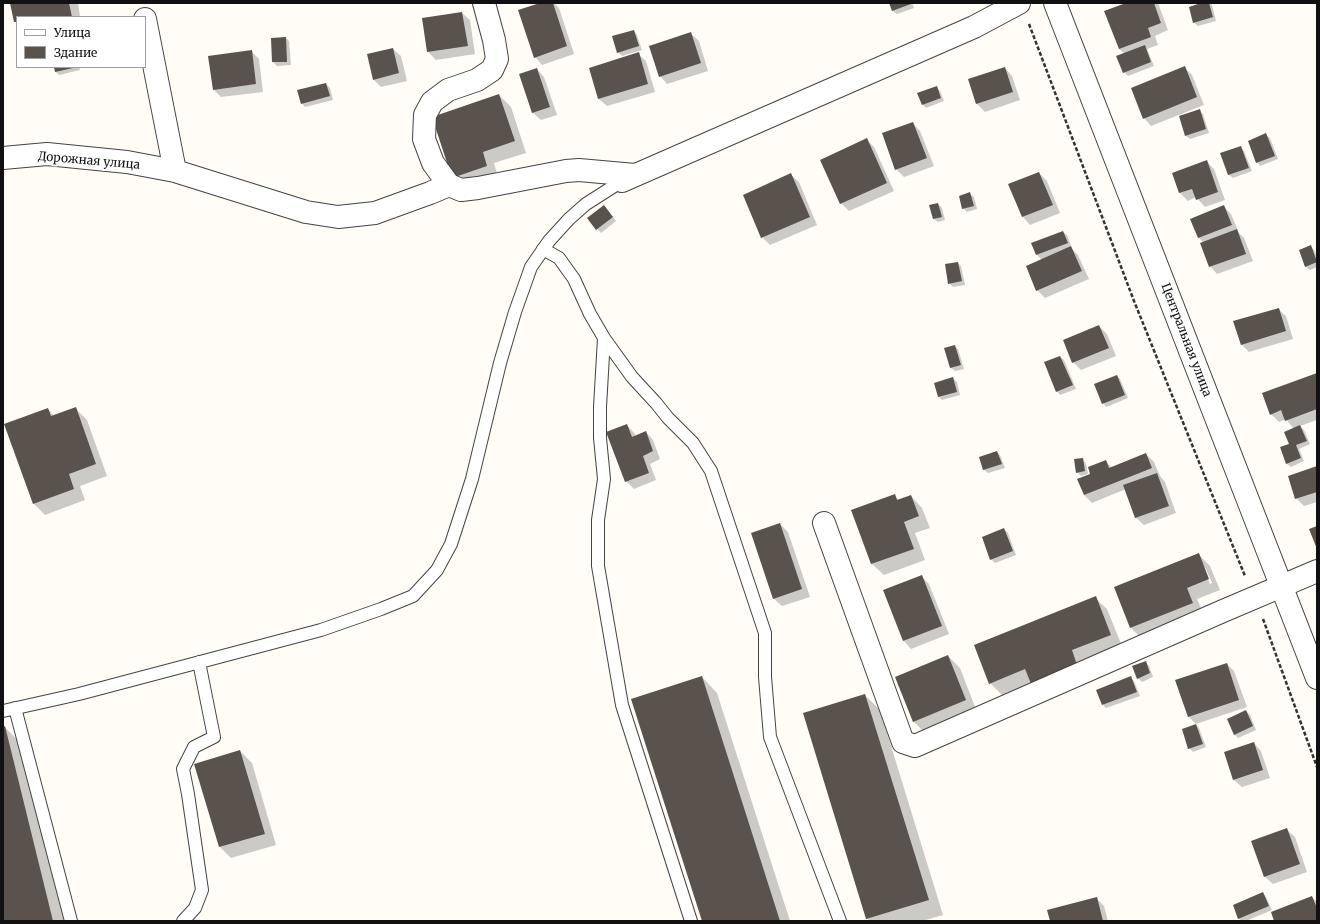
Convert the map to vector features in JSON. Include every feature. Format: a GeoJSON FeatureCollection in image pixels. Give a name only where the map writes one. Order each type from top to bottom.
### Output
{"type":"FeatureCollection","features":[{"type":"Feature","properties":{"kind":"street"},"geometry":{"type":"LineString","coordinates":[[142,3],[145,16]]}},
{"type":"Feature","properties":{"kind":"street"},"geometry":{"type":"LineString","coordinates":[[484,3],[494,40],[497,59],[492,70],[477,80],[448,90],[432,102],[425,115],[424,139],[433,163],[449,185],[461,190],[579,170],[629,178],[974,27],[1023,10]]}},
{"type":"Feature","properties":{"kind":"street","name":"Центральная улица"},"geometry":{"type":"LineString","coordinates":[[1055,3],[1317,678]]}},
{"type":"Feature","properties":{"kind":"street"},"geometry":{"type":"LineString","coordinates":[[146,23],[175,171]]}},
{"type":"Feature","properties":{"kind":"street","name":"Дорожная улица"},"geometry":{"type":"LineString","coordinates":[[3,158],[47,154],[127,162],[175,171],[306,212],[338,217],[375,212],[449,185]]}},
{"type":"Feature","properties":{"kind":"street"},"geometry":{"type":"LineString","coordinates":[[824,523],[904,742],[915,746],[1254,597],[1317,571]]}},
{"type":"Feature","properties":{"kind":"lane"},"geometry":{"type":"LineString","coordinates":[[3,711],[79,694],[321,630],[413,596],[436,570],[451,544],[462,514],[476,464],[500,363],[515,312],[531,267],[543,249],[569,219],[580,209],[629,178]]}},
{"type":"Feature","properties":{"kind":"lane"},"geometry":{"type":"LineString","coordinates":[[543,249],[559,258],[574,279],[590,314],[604,338],[632,377],[656,402],[668,418],[693,443],[711,471],[765,633],[765,677],[770,737],[840,921]]}},
{"type":"Feature","properties":{"kind":"lane"},"geometry":{"type":"LineString","coordinates":[[604,338],[600,407],[600,438],[604,479],[598,520],[598,566],[622,705],[692,921]]}},
{"type":"Feature","properties":{"kind":"lane"},"geometry":{"type":"LineString","coordinates":[[183,921],[195,908],[202,890],[188,794],[182,770],[194,747],[214,737],[199,662]]}},
{"type":"Feature","properties":{"kind":"lane"},"geometry":{"type":"LineString","coordinates":[[15,708],[71,921]]}},
{"type":"Feature","properties":{"kind":"path"},"geometry":{"type":"LineString","coordinates":[[1023,10],[1134,301],[1254,597],[1317,767]]}},
{"type":"Feature","properties":{"kind":"building"},"geometry":{"type":"Polygon","coordinates":[[[10,3],[69,3],[72,16],[16,16],[16,22],[14,22],[10,3]]]}},
{"type":"Feature","properties":{"kind":"building"},"geometry":{"type":"Polygon","coordinates":[[[540,3],[553,3],[567,46],[534,58],[518,10],[540,3]]]}},
{"type":"Feature","properties":{"kind":"building"},"geometry":{"type":"Polygon","coordinates":[[[889,3],[911,3],[911,4],[892,11],[889,3]]]}},
{"type":"Feature","properties":{"kind":"building"},"geometry":{"type":"Polygon","coordinates":[[[1126,3],[1154,3],[1161,23],[1148,28],[1151,37],[1119,49],[1104,11],[1126,3]]]}},
{"type":"Feature","properties":{"kind":"building"},"geometry":{"type":"Polygon","coordinates":[[[1201,3],[1209,3],[1213,17],[1193,23],[1189,7],[1201,3]]]}},
{"type":"Feature","properties":{"kind":"building"},"geometry":{"type":"Polygon","coordinates":[[[462,12],[468,46],[427,52],[422,18],[462,12]]]}},
{"type":"Feature","properties":{"kind":"building"},"geometry":{"type":"Polygon","coordinates":[[[634,30],[639,46],[617,53],[612,36],[634,30]]]}},
{"type":"Feature","properties":{"kind":"building"},"geometry":{"type":"Polygon","coordinates":[[[691,32],[701,63],[659,77],[649,46],[691,32]]]}},
{"type":"Feature","properties":{"kind":"building"},"geometry":{"type":"Polygon","coordinates":[[[286,37],[287,62],[272,62],[271,38],[286,37]]]}},
{"type":"Feature","properties":{"kind":"building"},"geometry":{"type":"Polygon","coordinates":[[[1145,45],[1151,62],[1123,73],[1116,56],[1145,45]]]}},
{"type":"Feature","properties":{"kind":"building"},"geometry":{"type":"Polygon","coordinates":[[[393,48],[399,73],[373,80],[367,54],[393,48]]]}},
{"type":"Feature","properties":{"kind":"building"},"geometry":{"type":"Polygon","coordinates":[[[252,50],[256,84],[213,90],[208,56],[252,50]]]}},
{"type":"Feature","properties":{"kind":"building"},"geometry":{"type":"Polygon","coordinates":[[[639,52],[648,84],[598,99],[589,68],[639,52]]]}},
{"type":"Feature","properties":{"kind":"building"},"geometry":{"type":"Polygon","coordinates":[[[1185,66],[1197,97],[1143,119],[1131,88],[1185,66]]]}},
{"type":"Feature","properties":{"kind":"building"},"geometry":{"type":"Polygon","coordinates":[[[1005,67],[1013,92],[976,104],[968,79],[1005,67]]]}},
{"type":"Feature","properties":{"kind":"building"},"geometry":{"type":"Polygon","coordinates":[[[54,68],[73,68],[55,72],[54,68]]]}},
{"type":"Feature","properties":{"kind":"building"},"geometry":{"type":"Polygon","coordinates":[[[537,68],[550,107],[532,113],[519,74],[537,68]]]}},
{"type":"Feature","properties":{"kind":"building"},"geometry":{"type":"Polygon","coordinates":[[[326,83],[330,96],[301,104],[297,90],[326,83]]]}},
{"type":"Feature","properties":{"kind":"building"},"geometry":{"type":"Polygon","coordinates":[[[937,86],[941,98],[922,105],[917,93],[937,86]]]}},
{"type":"Feature","properties":{"kind":"building"},"geometry":{"type":"Polygon","coordinates":[[[499,94],[515,141],[483,152],[487,166],[452,178],[432,117],[499,94]]]}},
{"type":"Feature","properties":{"kind":"building"},"geometry":{"type":"Polygon","coordinates":[[[1200,109],[1206,129],[1185,136],[1179,116],[1200,109]]]}},
{"type":"Feature","properties":{"kind":"building"},"geometry":{"type":"Polygon","coordinates":[[[913,122],[927,158],[895,170],[882,133],[913,122]]]}},
{"type":"Feature","properties":{"kind":"building"},"geometry":{"type":"Polygon","coordinates":[[[1266,133],[1275,156],[1256,163],[1248,141],[1266,133]]]}},
{"type":"Feature","properties":{"kind":"building"},"geometry":{"type":"Polygon","coordinates":[[[867,138],[887,183],[840,204],[820,160],[867,138]]]}},
{"type":"Feature","properties":{"kind":"building"},"geometry":{"type":"Polygon","coordinates":[[[1241,146],[1249,168],[1228,175],[1220,153],[1241,146]]]}},
{"type":"Feature","properties":{"kind":"building"},"geometry":{"type":"Polygon","coordinates":[[[1207,160],[1218,192],[1196,200],[1192,189],[1179,193],[1172,173],[1207,160]]]}},
{"type":"Feature","properties":{"kind":"building"},"geometry":{"type":"Polygon","coordinates":[[[1039,172],[1053,205],[1022,217],[1008,184],[1039,172]]]}},
{"type":"Feature","properties":{"kind":"building"},"geometry":{"type":"Polygon","coordinates":[[[791,173],[810,217],[761,238],[743,195],[791,173]]]}},
{"type":"Feature","properties":{"kind":"building"},"geometry":{"type":"Polygon","coordinates":[[[970,192],[974,206],[962,209],[959,196],[970,192]]]}},
{"type":"Feature","properties":{"kind":"building"},"geometry":{"type":"Polygon","coordinates":[[[938,203],[942,217],[933,219],[929,205],[938,203]]]}},
{"type":"Feature","properties":{"kind":"building"},"geometry":{"type":"Polygon","coordinates":[[[604,205],[613,217],[596,230],[587,218],[604,205]]]}},
{"type":"Feature","properties":{"kind":"building"},"geometry":{"type":"Polygon","coordinates":[[[1224,205],[1232,225],[1198,238],[1190,219],[1224,205]]]}},
{"type":"Feature","properties":{"kind":"building"},"geometry":{"type":"Polygon","coordinates":[[[1237,229],[1246,254],[1209,267],[1200,243],[1237,229]]]}},
{"type":"Feature","properties":{"kind":"building"},"geometry":{"type":"Polygon","coordinates":[[[1063,231],[1068,243],[1036,255],[1031,243],[1063,231]]]}},
{"type":"Feature","properties":{"kind":"building"},"geometry":{"type":"Polygon","coordinates":[[[1311,245],[1317,262],[1305,267],[1299,250],[1311,245]]]}},
{"type":"Feature","properties":{"kind":"building"},"geometry":{"type":"Polygon","coordinates":[[[1071,246],[1082,271],[1036,291],[1026,266],[1071,246]]]}},
{"type":"Feature","properties":{"kind":"building"},"geometry":{"type":"Polygon","coordinates":[[[958,262],[962,281],[948,284],[945,264],[958,262]]]}},
{"type":"Feature","properties":{"kind":"building"},"geometry":{"type":"Polygon","coordinates":[[[1279,308],[1286,331],[1241,345],[1233,321],[1279,308]]]}},
{"type":"Feature","properties":{"kind":"building"},"geometry":{"type":"Polygon","coordinates":[[[1099,325],[1109,348],[1072,363],[1063,340],[1099,325]]]}},
{"type":"Feature","properties":{"kind":"building"},"geometry":{"type":"Polygon","coordinates":[[[955,345],[961,365],[950,368],[944,348],[955,345]]]}},
{"type":"Feature","properties":{"kind":"building"},"geometry":{"type":"Polygon","coordinates":[[[1060,356],[1073,385],[1056,392],[1044,362],[1060,356]]]}},
{"type":"Feature","properties":{"kind":"building"},"geometry":{"type":"Polygon","coordinates":[[[1317,373],[1317,409],[1285,421],[1281,410],[1270,415],[1262,393],[1317,373]]]}},
{"type":"Feature","properties":{"kind":"building"},"geometry":{"type":"Polygon","coordinates":[[[1117,375],[1125,395],[1102,404],[1094,384],[1117,375]]]}},
{"type":"Feature","properties":{"kind":"building"},"geometry":{"type":"Polygon","coordinates":[[[953,377],[957,392],[938,397],[934,383],[953,377]]]}},
{"type":"Feature","properties":{"kind":"building"},"geometry":{"type":"Polygon","coordinates":[[[76,407],[96,464],[69,474],[74,489],[33,504],[4,424],[48,408],[51,416],[76,407]]]}},
{"type":"Feature","properties":{"kind":"building"},"geometry":{"type":"Polygon","coordinates":[[[627,424],[632,437],[646,431],[653,451],[643,456],[649,473],[625,482],[606,432],[627,424]]]}},
{"type":"Feature","properties":{"kind":"building"},"geometry":{"type":"Polygon","coordinates":[[[1300,425],[1307,441],[1296,445],[1301,458],[1286,464],[1280,447],[1289,444],[1284,432],[1300,425]]]}},
{"type":"Feature","properties":{"kind":"building"},"geometry":{"type":"Polygon","coordinates":[[[997,451],[1002,464],[983,470],[979,457],[997,451]]]}},
{"type":"Feature","properties":{"kind":"building"},"geometry":{"type":"Polygon","coordinates":[[[1146,453],[1152,468],[1084,495],[1077,479],[1090,474],[1088,467],[1106,460],[1109,468],[1146,453]]]}},
{"type":"Feature","properties":{"kind":"building"},"geometry":{"type":"Polygon","coordinates":[[[1083,458],[1085,471],[1076,473],[1074,459],[1083,458]]]}},
{"type":"Feature","properties":{"kind":"building"},"geometry":{"type":"Polygon","coordinates":[[[1317,466],[1317,492],[1295,499],[1288,476],[1317,466]]]}},
{"type":"Feature","properties":{"kind":"building"},"geometry":{"type":"Polygon","coordinates":[[[1157,473],[1169,506],[1135,518],[1123,485],[1157,473]]]}},
{"type":"Feature","properties":{"kind":"building"},"geometry":{"type":"Polygon","coordinates":[[[895,494],[897,500],[911,495],[919,516],[904,522],[914,549],[871,564],[851,510],[895,494]]]}},
{"type":"Feature","properties":{"kind":"building"},"geometry":{"type":"Polygon","coordinates":[[[780,523],[802,589],[773,599],[751,533],[780,523]]]}},
{"type":"Feature","properties":{"kind":"building"},"geometry":{"type":"Polygon","coordinates":[[[1317,526],[1317,549],[1309,529],[1317,526]]]}},
{"type":"Feature","properties":{"kind":"building"},"geometry":{"type":"Polygon","coordinates":[[[1004,528],[1013,551],[990,560],[982,537],[1004,528]]]}},
{"type":"Feature","properties":{"kind":"building"},"geometry":{"type":"Polygon","coordinates":[[[1199,553],[1209,579],[1187,588],[1193,603],[1130,628],[1114,587],[1199,553]]]}},
{"type":"Feature","properties":{"kind":"building"},"geometry":{"type":"Polygon","coordinates":[[[922,575],[942,626],[903,641],[883,590],[922,575]]]}},
{"type":"Feature","properties":{"kind":"building"},"geometry":{"type":"Polygon","coordinates":[[[1096,596],[1111,635],[1072,650],[1078,668],[1032,686],[1025,669],[989,684],[974,645],[1096,596]]]}},
{"type":"Feature","properties":{"kind":"building"},"geometry":{"type":"Polygon","coordinates":[[[948,655],[966,700],[913,722],[895,677],[948,655]]]}},
{"type":"Feature","properties":{"kind":"building"},"geometry":{"type":"Polygon","coordinates":[[[1146,661],[1150,673],[1137,679],[1132,666],[1146,661]]]}},
{"type":"Feature","properties":{"kind":"building"},"geometry":{"type":"Polygon","coordinates":[[[1227,663],[1239,700],[1188,717],[1175,680],[1227,663]]]}},
{"type":"Feature","properties":{"kind":"building"},"geometry":{"type":"Polygon","coordinates":[[[702,676],[780,921],[702,921],[631,699],[702,676]]]}},
{"type":"Feature","properties":{"kind":"building"},"geometry":{"type":"Polygon","coordinates":[[[1131,676],[1137,692],[1102,705],[1096,690],[1131,676]]]}},
{"type":"Feature","properties":{"kind":"building"},"geometry":{"type":"Polygon","coordinates":[[[865,694],[929,900],[866,919],[803,713],[865,694]]]}},
{"type":"Feature","properties":{"kind":"building"},"geometry":{"type":"Polygon","coordinates":[[[1246,710],[1253,726],[1234,735],[1227,719],[1246,710]]]}},
{"type":"Feature","properties":{"kind":"building"},"geometry":{"type":"Polygon","coordinates":[[[1196,724],[1203,744],[1188,749],[1182,729],[1196,724]]]}},
{"type":"Feature","properties":{"kind":"building"},"geometry":{"type":"Polygon","coordinates":[[[5,726],[53,921],[3,921],[3,727],[5,726]]]}},
{"type":"Feature","properties":{"kind":"building"},"geometry":{"type":"Polygon","coordinates":[[[1254,742],[1263,770],[1233,780],[1224,752],[1254,742]]]}},
{"type":"Feature","properties":{"kind":"building"},"geometry":{"type":"Polygon","coordinates":[[[240,750],[265,834],[219,847],[194,764],[240,750]]]}},
{"type":"Feature","properties":{"kind":"building"},"geometry":{"type":"Polygon","coordinates":[[[1287,828],[1300,864],[1264,877],[1251,841],[1287,828]]]}},
{"type":"Feature","properties":{"kind":"building"},"geometry":{"type":"Polygon","coordinates":[[[1263,892],[1269,906],[1238,919],[1233,905],[1263,892]]]}},
{"type":"Feature","properties":{"kind":"building"},"geometry":{"type":"Polygon","coordinates":[[[1312,896],[1317,908],[1317,921],[1274,921],[1271,912],[1312,896]]]}},
{"type":"Feature","properties":{"kind":"building"},"geometry":{"type":"Polygon","coordinates":[[[1097,897],[1103,921],[1050,921],[1047,910],[1097,897]]]}}]}
